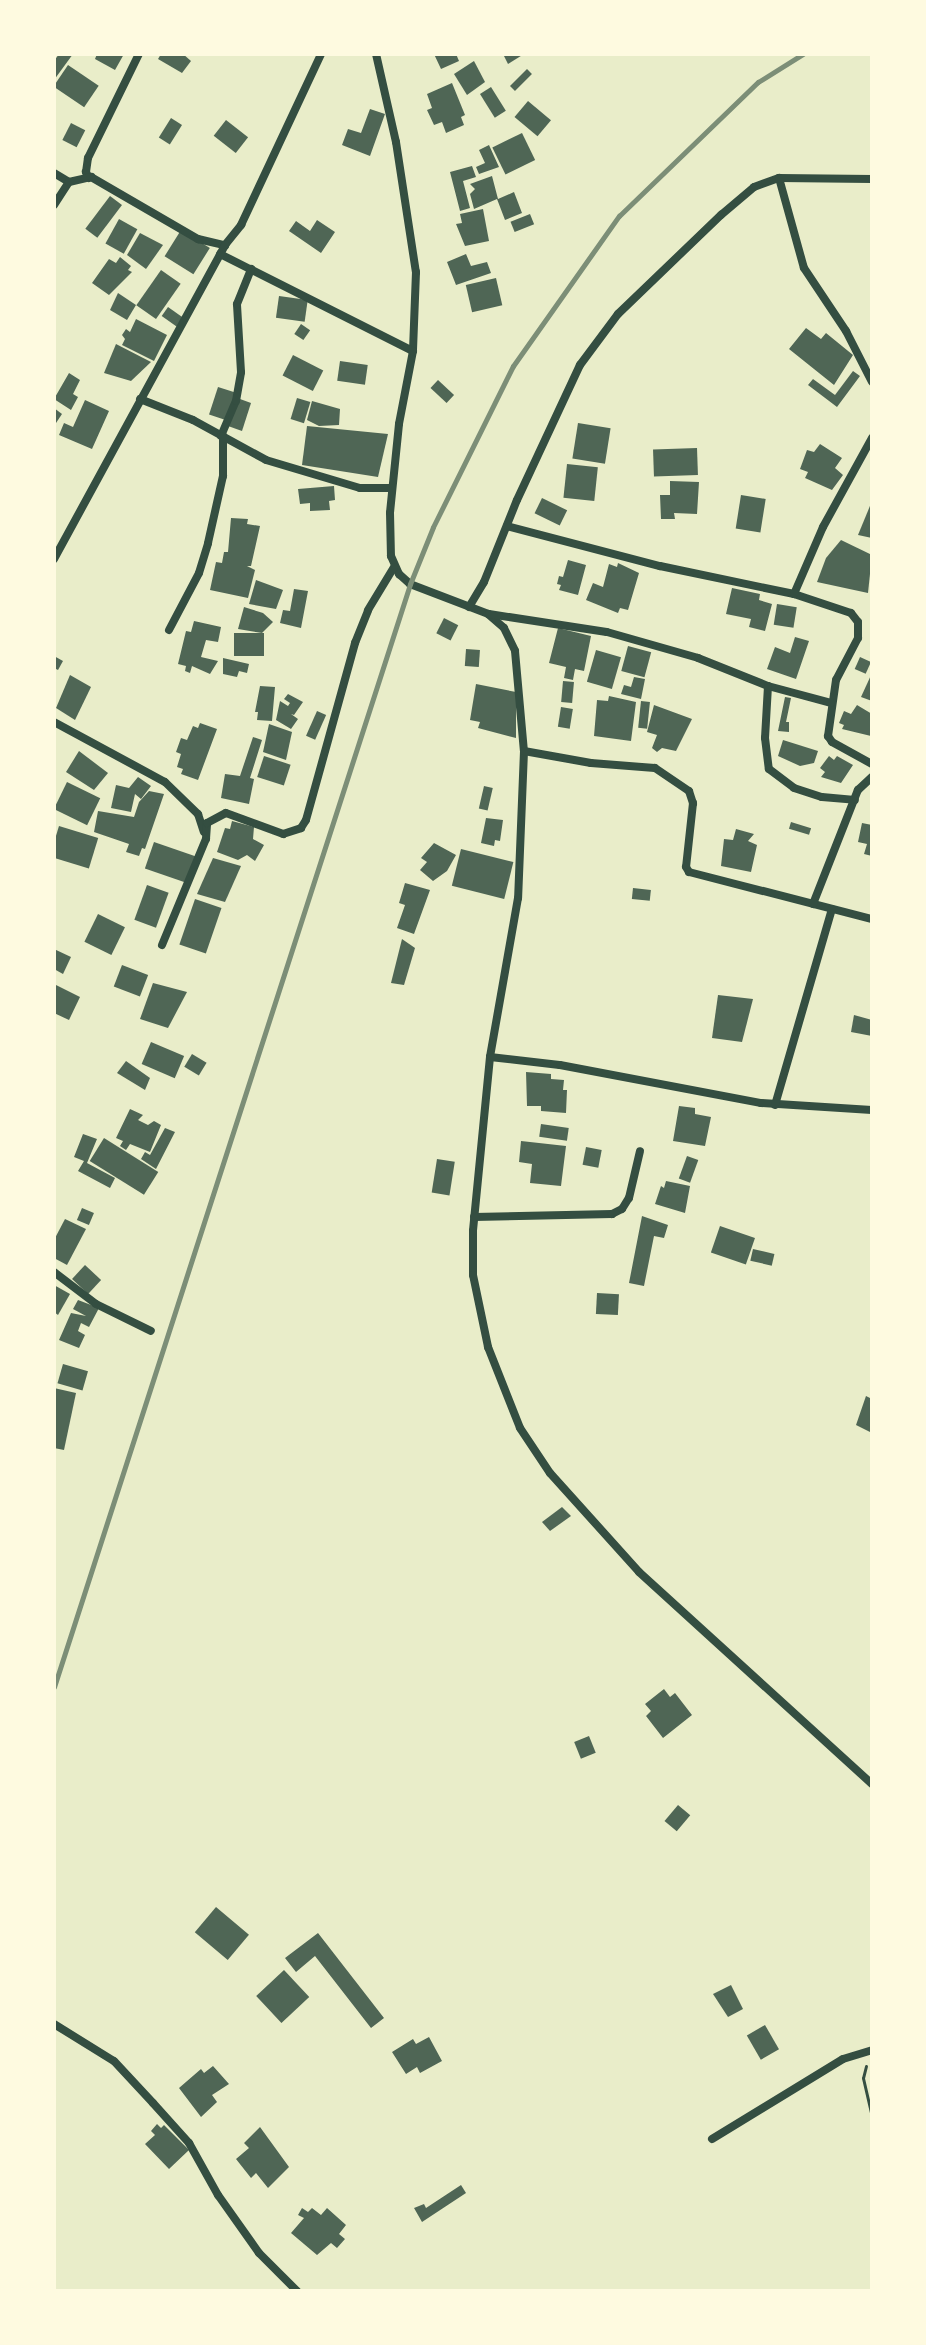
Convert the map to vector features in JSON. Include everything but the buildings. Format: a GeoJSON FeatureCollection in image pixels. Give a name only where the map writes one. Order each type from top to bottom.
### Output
{"type":"FeatureCollection","features":[{"type":"Feature","properties":{"kind":"street"},"geometry":{"type":"LineString","coordinates":[[139,54],[88,158],[86,172],[89,178],[251,269],[413,351]]}},
{"type":"Feature","properties":{"kind":"street"},"geometry":{"type":"LineString","coordinates":[[54,559],[58,542],[222,250],[235,238],[321,54]]}},
{"type":"Feature","properties":{"kind":"street"},"geometry":{"type":"LineString","coordinates":[[162,945],[206,839],[207,823],[226,813],[283,834],[301,828],[314,796],[355,643],[368,610],[394,567],[390,513],[399,424],[413,351],[416,272],[396,142],[376,54]]}},
{"type":"Feature","properties":{"kind":"street"},"geometry":{"type":"LineString","coordinates":[[54,173],[69,182],[89,178]]}},
{"type":"Feature","properties":{"kind":"street"},"geometry":{"type":"LineString","coordinates":[[779,178],[804,268],[846,331],[872,382]]}},
{"type":"Feature","properties":{"kind":"street"},"geometry":{"type":"LineString","coordinates":[[469,607],[484,582],[580,365],[618,314],[754,187],[779,178],[872,179]]}},
{"type":"Feature","properties":{"kind":"street"},"geometry":{"type":"LineString","coordinates":[[54,205],[69,182]]}},
{"type":"Feature","properties":{"kind":"street"},"geometry":{"type":"LineString","coordinates":[[169,630],[199,573],[208,543],[223,476],[222,436],[236,401],[241,372],[237,304],[251,269]]}},
{"type":"Feature","properties":{"kind":"street"},"geometry":{"type":"LineString","coordinates":[[140,399],[193,420],[266,460],[372,490],[392,488]]}},
{"type":"Feature","properties":{"kind":"street"},"geometry":{"type":"LineString","coordinates":[[794,594],[823,527],[872,438]]}},
{"type":"Feature","properties":{"kind":"street"},"geometry":{"type":"LineString","coordinates":[[507,526],[660,566],[794,594],[851,613],[858,622],[858,638],[836,680],[828,736],[832,742],[872,764]]}},
{"type":"Feature","properties":{"kind":"street"},"geometry":{"type":"LineString","coordinates":[[394,567],[410,584],[488,614],[607,632],[698,658],[768,686],[831,703]]}},
{"type":"Feature","properties":{"kind":"street"},"geometry":{"type":"LineString","coordinates":[[488,614],[504,628],[515,651],[524,751],[518,898],[490,1057],[474,1217],[473,1275],[488,1347],[520,1428],[550,1473],[639,1572],[872,1784]]}},
{"type":"Feature","properties":{"kind":"street"},"geometry":{"type":"LineString","coordinates":[[768,686],[765,738],[769,769],[794,788],[822,797],[855,800]]}},
{"type":"Feature","properties":{"kind":"street"},"geometry":{"type":"LineString","coordinates":[[54,722],[165,782],[198,814],[206,839]]}},
{"type":"Feature","properties":{"kind":"street"},"geometry":{"type":"LineString","coordinates":[[524,751],[591,763],[655,768],[689,791],[693,803],[686,867],[689,872],[872,919]]}},
{"type":"Feature","properties":{"kind":"street"},"geometry":{"type":"LineString","coordinates":[[813,904],[858,790],[872,777]]}},
{"type":"Feature","properties":{"kind":"street"},"geometry":{"type":"LineString","coordinates":[[775,1105],[832,909]]}},
{"type":"Feature","properties":{"kind":"street"},"geometry":{"type":"LineString","coordinates":[[490,1057],[560,1065],[775,1105],[872,1111]]}},
{"type":"Feature","properties":{"kind":"street"},"geometry":{"type":"LineString","coordinates":[[474,1217],[612,1214],[622,1209],[629,1198],[640,1151]]}},
{"type":"Feature","properties":{"kind":"street"},"geometry":{"type":"LineString","coordinates":[[54,1272],[96,1304],[151,1331]]}},
{"type":"Feature","properties":{"kind":"street"},"geometry":{"type":"LineString","coordinates":[[54,2024],[114,2061],[153,2103],[189,2143],[218,2195],[259,2253],[297,2291]]}},
{"type":"Feature","properties":{"kind":"street"},"geometry":{"type":"LineString","coordinates":[[712,2139],[843,2059],[870,2050]]}},
{"type":"Feature","properties":{"kind":"path"},"geometry":{"type":"LineString","coordinates":[[870,2050],[863,2078],[872,2117]]}},
{"type":"Feature","properties":{"kind":"railway"},"geometry":{"type":"LineString","coordinates":[[54,1687],[410,584],[433,527],[513,366],[619,216],[758,82],[803,54]]}}]}
